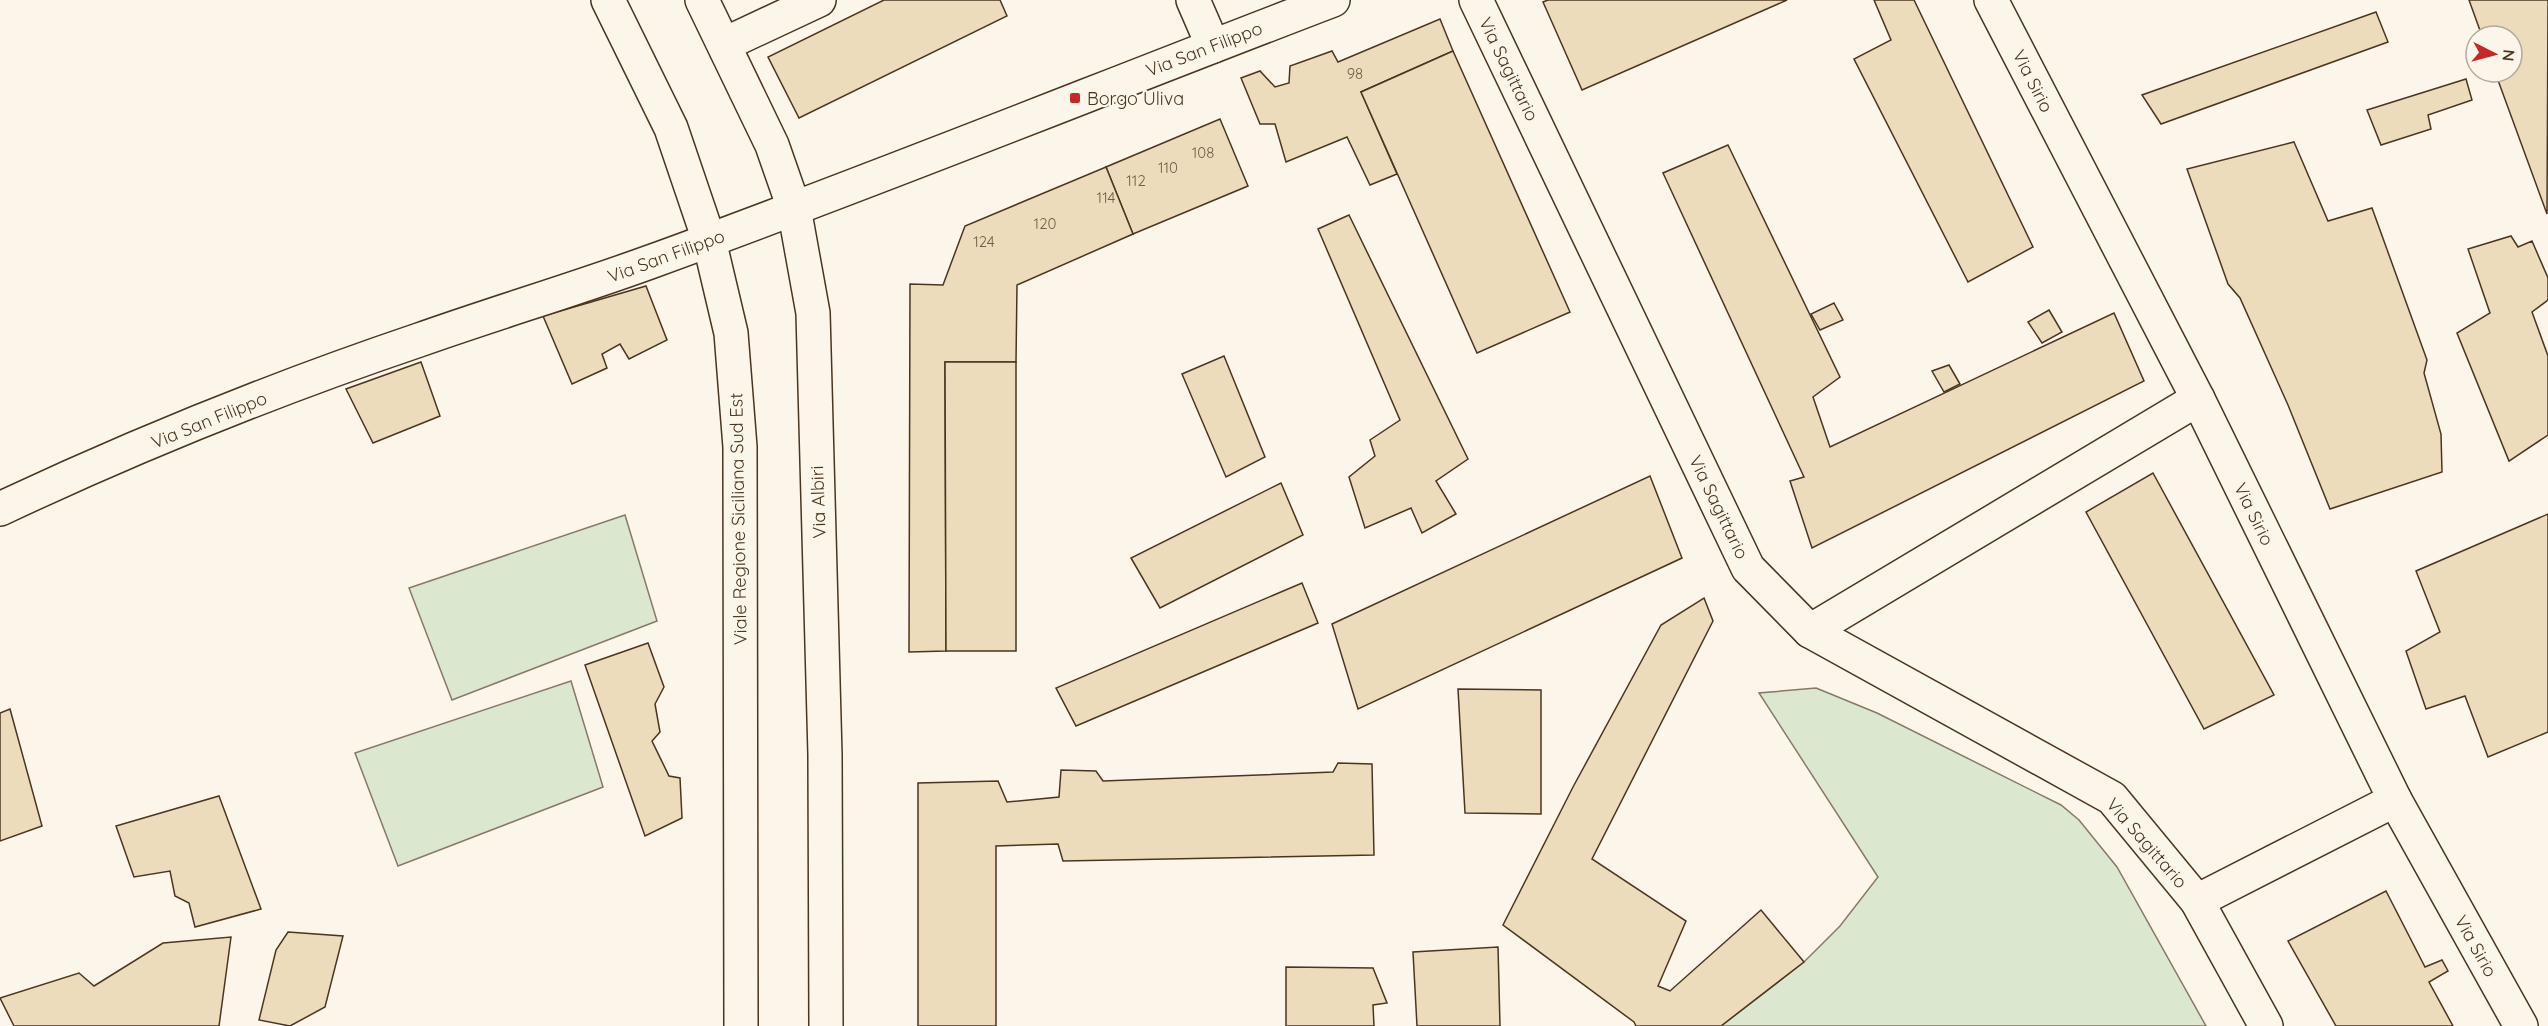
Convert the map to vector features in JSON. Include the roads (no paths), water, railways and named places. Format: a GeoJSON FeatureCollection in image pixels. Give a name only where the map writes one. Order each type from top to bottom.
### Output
{"type":"FeatureCollection","features":[{"type":"Feature","properties":{"kind":"street","name":"Viale Regione Siciliana Sud Est"},"geometry":{"type":"LineString","coordinates":[[608,0],[671,128],[709,240],[731,333],[740,447],[741,1026]]}},
{"type":"Feature","properties":{"kind":"street","name":"Via Albiri"},"geometry":{"type":"LineString","coordinates":[[702,0],[772,145],[794,208],[813,313],[825,755],[826,1026]]}},
{"type":"Feature","properties":{"kind":"street"},"geometry":{"type":"LineString","coordinates":[[725,44],[819,0]]}},
{"type":"Feature","properties":{"kind":"street"},"geometry":{"type":"LineString","coordinates":[[1192,0],[1213,46]]}},
{"type":"Feature","properties":{"kind":"street","name":"Via San Filippo"},"geometry":{"type":"LineString","coordinates":[[0,509],[72,475],[240,407],[416,340],[603,279],[709,240],[1332,0]]}},
{"type":"Feature","properties":{"kind":"street","name":"Via Sagittario"},"geometry":{"type":"LineString","coordinates":[[1476,0],[1748,568],[1810,631],[2112,798],[2197,901],[2266,1026]]}},
{"type":"Feature","properties":{"kind":"street","name":"Via Sirio"},"geometry":{"type":"LineString","coordinates":[[1991,0],[2198,399],[2395,800],[2521,1026]]}},
{"type":"Feature","properties":{"kind":"street"},"geometry":{"type":"LineString","coordinates":[[1810,631],[2198,399]]}},
{"type":"Feature","properties":{"kind":"street"},"geometry":{"type":"LineString","coordinates":[[2197,901],[2395,800]]}},
{"type":"Feature","properties":{"kind":"place","name":"Borgo Uliva"},"geometry":{"type":"Point","coordinates":[1075,98]}}]}
